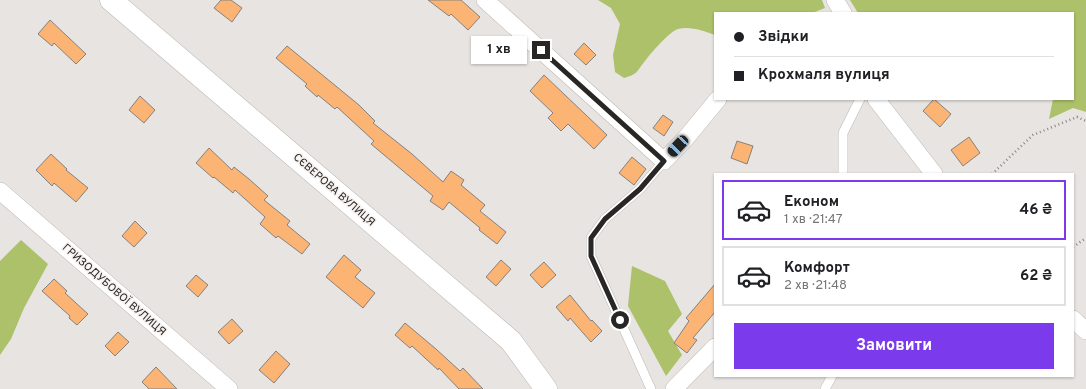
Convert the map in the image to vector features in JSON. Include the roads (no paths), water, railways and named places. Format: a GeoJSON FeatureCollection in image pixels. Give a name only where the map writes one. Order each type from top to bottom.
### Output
{"type":"FeatureCollection","features":[{"type":"Feature","properties":{"kind":"main road","name":"СЄВЕРОВА ВУЛИЦЯ"},"geometry":{"type":"LineString","coordinates":[[111,0],[511,341],[546,389]]}},
{"type":"Feature","properties":{"kind":"street"},"geometry":{"type":"LineString","coordinates":[[485,0],[664,161],[686,138],[717,100]]}},
{"type":"Feature","properties":{"kind":"street"},"geometry":{"type":"LineString","coordinates":[[835,0],[843,12]]}},
{"type":"Feature","properties":{"kind":"street"},"geometry":{"type":"LineString","coordinates":[[877,100],[933,173]]}},
{"type":"Feature","properties":{"kind":"street","name":"ГРИЗОДУБОВОЇ ВУЛИЦЯ"},"geometry":{"type":"LineString","coordinates":[[0,191],[229,389]]}},
{"type":"Feature","properties":{"kind":"street"},"geometry":{"type":"LineString","coordinates":[[1074,320],[1086,331]]}},
{"type":"Feature","properties":{"kind":"street"},"geometry":{"type":"LineString","coordinates":[[674,389],[714,348]]}},
{"type":"Feature","properties":{"kind":"lane"},"geometry":{"type":"LineString","coordinates":[[843,173],[843,133],[860,100]]}},
{"type":"Feature","properties":{"kind":"lane"},"geometry":{"type":"LineString","coordinates":[[651,389],[591,256],[591,238],[605,219],[640,189],[664,161]]}},
{"type":"Feature","properties":{"kind":"lane"},"geometry":{"type":"LineString","coordinates":[[826,389],[832,377]]}}]}
